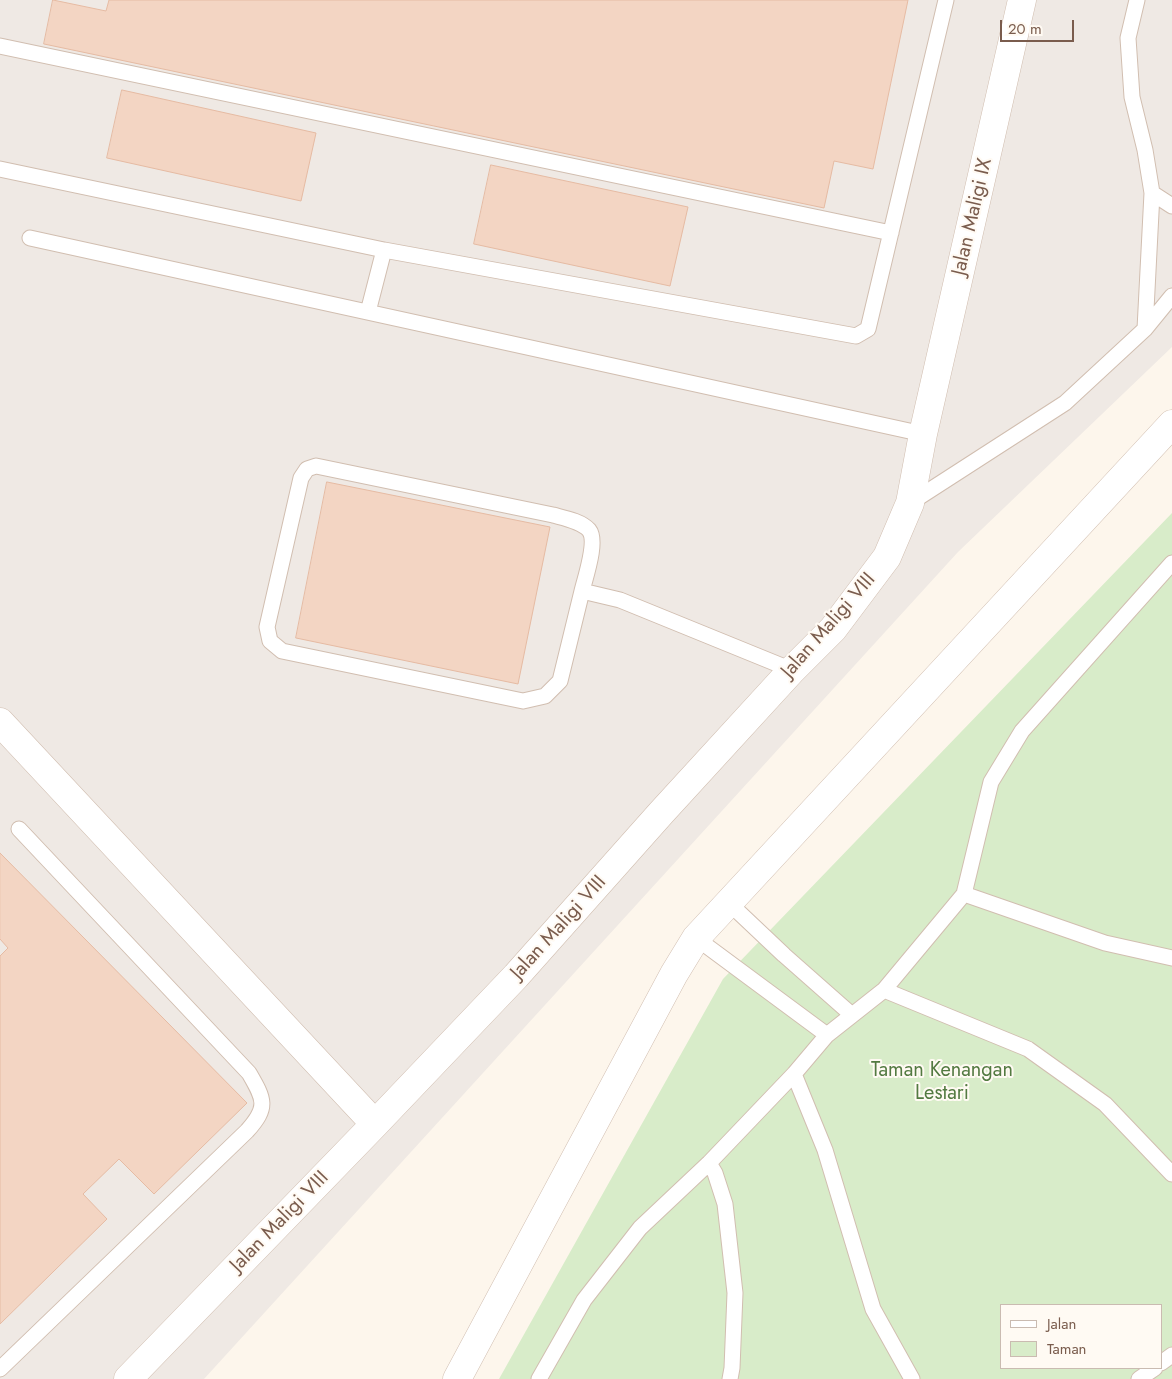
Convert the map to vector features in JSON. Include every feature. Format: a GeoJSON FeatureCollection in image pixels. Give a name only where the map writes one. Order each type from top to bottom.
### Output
{"type":"FeatureCollection","features":[{"type":"Feature","properties":{"kind":"street","name":"Jalan Maligi IX"},"geometry":{"type":"LineString","coordinates":[[923,434],[1022,0]]}},
{"type":"Feature","properties":{"kind":"street"},"geometry":{"type":"LineString","coordinates":[[457,1379],[674,974],[696,938],[1172,424]]}},
{"type":"Feature","properties":{"kind":"street","name":"Jalan Maligi VIII"},"geometry":{"type":"LineString","coordinates":[[128,1379],[516,976],[661,813],[832,628],[887,557],[910,503],[923,434]]}},
{"type":"Feature","properties":{"kind":"street"},"geometry":{"type":"LineString","coordinates":[[0,722],[375,1124]]}},
{"type":"Feature","properties":{"kind":"lane"},"geometry":{"type":"LineString","coordinates":[[0,169],[384,250],[856,336],[868,329],[946,0]]}},
{"type":"Feature","properties":{"kind":"lane"},"geometry":{"type":"LineString","coordinates":[[1137,0],[1128,38],[1132,97],[1145,150],[1152,192],[1145,329]]}},
{"type":"Feature","properties":{"kind":"lane"},"geometry":{"type":"LineString","coordinates":[[0,46],[892,233]]}},
{"type":"Feature","properties":{"kind":"lane"},"geometry":{"type":"LineString","coordinates":[[1152,192],[1172,206]]}},
{"type":"Feature","properties":{"kind":"lane"},"geometry":{"type":"LineString","coordinates":[[30,238],[923,434]]}},
{"type":"Feature","properties":{"kind":"lane"},"geometry":{"type":"LineString","coordinates":[[368,312],[384,250]]}},
{"type":"Feature","properties":{"kind":"lane"},"geometry":{"type":"LineString","coordinates":[[910,503],[1065,403],[1145,329],[1172,296]]}},
{"type":"Feature","properties":{"kind":"lane"},"geometry":{"type":"LineString","coordinates":[[316,466],[553,515],[578,523],[589,530],[593,542],[582,591],[560,681],[545,696],[523,701],[282,651],[270,641],[267,627],[301,478],[307,469],[316,466]]}},
{"type":"Feature","properties":{"kind":"lane"},"geometry":{"type":"LineString","coordinates":[[539,1379],[584,1300],[640,1228],[709,1163],[794,1074],[827,1035],[884,990],[964,894],[991,782],[1022,731],[1172,563]]}},
{"type":"Feature","properties":{"kind":"lane"},"geometry":{"type":"LineString","coordinates":[[582,591],[620,600],[792,670]]}},
{"type":"Feature","properties":{"kind":"lane"},"geometry":{"type":"LineString","coordinates":[[0,1369],[247,1131],[258,1119],[262,1104],[258,1089],[249,1073],[19,829]]}},
{"type":"Feature","properties":{"kind":"lane"},"geometry":{"type":"LineString","coordinates":[[964,894],[1105,943],[1172,958]]}},
{"type":"Feature","properties":{"kind":"lane"},"geometry":{"type":"LineString","coordinates":[[729,903],[784,956],[852,1015]]}},
{"type":"Feature","properties":{"kind":"lane"},"geometry":{"type":"LineString","coordinates":[[696,938],[827,1035]]}},
{"type":"Feature","properties":{"kind":"lane"},"geometry":{"type":"LineString","coordinates":[[884,990],[1028,1050],[1105,1104],[1172,1174]]}},
{"type":"Feature","properties":{"kind":"lane"},"geometry":{"type":"LineString","coordinates":[[794,1074],[825,1150],[873,1309],[910,1379]]}},
{"type":"Feature","properties":{"kind":"lane"},"geometry":{"type":"LineString","coordinates":[[709,1163],[715,1173],[725,1204],[735,1293],[730,1379]]}},
{"type":"Feature","properties":{"kind":"lane"},"geometry":{"type":"LineString","coordinates":[[1139,1379],[1154,1369]]}},
{"type":"Feature","properties":{"kind":"shaded area"},"geometry":{"type":"Polygon","coordinates":[[[0,0],[1172,0],[1172,347],[958,552],[204,1379],[0,1379],[0,0]]]}},
{"type":"Feature","properties":{"kind":"green space","name":"Taman Kenangan Lestari"},"geometry":{"type":"Polygon","coordinates":[[[1172,513],[1172,1379],[499,1379],[723,979],[1172,513]]]}},
{"type":"Feature","properties":{"kind":"building"},"geometry":{"type":"Polygon","coordinates":[[[53,0],[106,11],[109,0],[908,0],[873,169],[834,161],[824,208],[44,44],[53,0]]]}},
{"type":"Feature","properties":{"kind":"building"},"geometry":{"type":"Polygon","coordinates":[[[122,90],[316,133],[301,201],[107,158],[122,90]]]}},
{"type":"Feature","properties":{"kind":"building"},"geometry":{"type":"Polygon","coordinates":[[[491,165],[688,207],[670,286],[474,244],[491,165]]]}},
{"type":"Feature","properties":{"kind":"building"},"geometry":{"type":"Polygon","coordinates":[[[327,482],[550,527],[518,684],[296,638],[327,482]]]}},
{"type":"Feature","properties":{"kind":"building"},"geometry":{"type":"Polygon","coordinates":[[[0,853],[247,1103],[154,1194],[119,1159],[83,1194],[107,1219],[0,1324],[0,956],[8,948],[0,939],[0,853]]]}}]}
